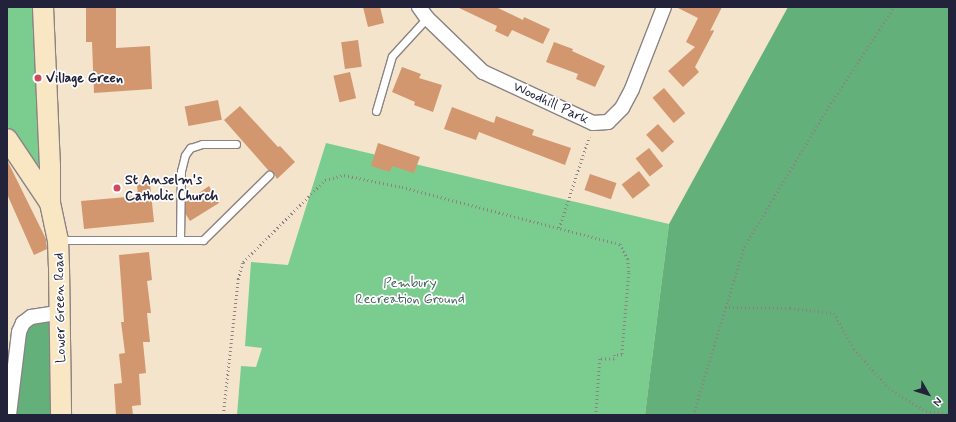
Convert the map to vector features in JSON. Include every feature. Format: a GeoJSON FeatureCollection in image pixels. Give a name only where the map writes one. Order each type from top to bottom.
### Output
{"type":"FeatureCollection","features":[{"type":"Feature","properties":{"kind":"street","name":"Lower Green Road"},"geometry":{"type":"LineString","coordinates":[[43,7],[50,165],[50,203],[58,240],[61,312],[61,415]]}},
{"type":"Feature","properties":{"kind":"street","name":"Woodhill Park"},"geometry":{"type":"LineString","coordinates":[[423,13],[483,72],[593,123],[608,122],[622,108],[632,89],[664,7]]}},
{"type":"Feature","properties":{"kind":"street","name":"Lower Green Road"},"geometry":{"type":"LineString","coordinates":[[7,139],[50,203]]}},
{"type":"Feature","properties":{"kind":"street"},"geometry":{"type":"LineString","coordinates":[[10,415],[19,332],[23,323],[31,317],[61,312]]}},
{"type":"Feature","properties":{"kind":"lane"},"geometry":{"type":"LineString","coordinates":[[376,111],[392,56],[423,13]]}},
{"type":"Feature","properties":{"kind":"lane"},"geometry":{"type":"LineString","coordinates":[[180,240],[181,171],[185,155],[190,148],[202,144],[236,144]]}},
{"type":"Feature","properties":{"kind":"lane"},"geometry":{"type":"LineString","coordinates":[[58,240],[203,240],[269,175]]}},
{"type":"Feature","properties":{"kind":"path"},"geometry":{"type":"LineString","coordinates":[[693,415],[744,247],[822,117],[894,7]]}},
{"type":"Feature","properties":{"kind":"path"},"geometry":{"type":"LineString","coordinates":[[559,228],[593,123]]}},
{"type":"Feature","properties":{"kind":"path"},"geometry":{"type":"LineString","coordinates":[[224,415],[238,279],[244,262],[325,180],[344,175],[395,185],[620,244],[628,259],[629,273],[622,355],[615,355],[614,359],[600,359],[596,415]]}},
{"type":"Feature","properties":{"kind":"path"},"geometry":{"type":"LineString","coordinates":[[725,307],[790,308],[834,313],[854,349],[888,388],[926,411],[949,414]]}},
{"type":"Feature","properties":{"kind":"green space","name":"Village Green"},"geometry":{"type":"Polygon","coordinates":[[[7,7],[32,7],[41,164],[33,166],[7,125],[7,7]]]}},
{"type":"Feature","properties":{"kind":"green space"},"geometry":{"type":"Polygon","coordinates":[[[788,7],[949,7],[949,415],[645,415],[669,224],[788,7]]]}},
{"type":"Feature","properties":{"kind":"green space","name":"Pembury Recreation Ground"},"geometry":{"type":"Polygon","coordinates":[[[326,143],[669,224],[645,415],[237,415],[241,366],[256,367],[262,348],[245,346],[251,262],[288,265],[326,143]]]}},
{"type":"Feature","properties":{"kind":"green space"},"geometry":{"type":"Polygon","coordinates":[[[61,312],[61,415],[9,415],[23,323],[61,312]]]}},
{"type":"Feature","properties":{"kind":"building"},"geometry":{"type":"Polygon","coordinates":[[[86,7],[116,7],[116,48],[150,46],[152,89],[94,93],[92,42],[86,42],[86,7]]]}},
{"type":"Feature","properties":{"kind":"building"},"geometry":{"type":"Polygon","coordinates":[[[363,7],[380,7],[384,23],[368,27],[363,7]]]}},
{"type":"Feature","properties":{"kind":"building"},"geometry":{"type":"Polygon","coordinates":[[[457,7],[496,7],[523,20],[524,17],[550,29],[543,44],[512,30],[508,37],[495,31],[497,26],[457,7]]]}},
{"type":"Feature","properties":{"kind":"building"},"geometry":{"type":"Polygon","coordinates":[[[676,7],[722,7],[710,31],[714,31],[695,67],[699,72],[683,87],[668,71],[695,47],[686,42],[698,18],[676,7]]]}},
{"type":"Feature","properties":{"kind":"building"},"geometry":{"type":"Polygon","coordinates":[[[358,40],[362,67],[345,69],[341,42],[358,40]]]}},
{"type":"Feature","properties":{"kind":"building"},"geometry":{"type":"Polygon","coordinates":[[[554,42],[573,49],[572,51],[605,66],[595,87],[576,79],[578,74],[546,62],[554,42]]]}},
{"type":"Feature","properties":{"kind":"building"},"geometry":{"type":"Polygon","coordinates":[[[402,67],[421,74],[419,78],[442,85],[433,112],[414,105],[415,102],[392,92],[402,67]]]}},
{"type":"Feature","properties":{"kind":"building"},"geometry":{"type":"Polygon","coordinates":[[[350,72],[356,98],[340,102],[333,76],[350,72]]]}},
{"type":"Feature","properties":{"kind":"building"},"geometry":{"type":"Polygon","coordinates":[[[664,88],[685,113],[674,123],[653,98],[664,88]]]}},
{"type":"Feature","properties":{"kind":"building"},"geometry":{"type":"Polygon","coordinates":[[[218,100],[222,120],[188,126],[185,106],[218,100]]]}},
{"type":"Feature","properties":{"kind":"building"},"geometry":{"type":"Polygon","coordinates":[[[240,106],[278,147],[280,146],[295,162],[277,179],[273,172],[268,170],[224,120],[240,106]]]}},
{"type":"Feature","properties":{"kind":"building"},"geometry":{"type":"Polygon","coordinates":[[[452,107],[494,123],[496,116],[534,130],[532,135],[571,148],[565,165],[479,132],[476,140],[444,129],[452,107]]]}},
{"type":"Feature","properties":{"kind":"building"},"geometry":{"type":"Polygon","coordinates":[[[658,124],[674,142],[662,153],[646,135],[658,124]]]}},
{"type":"Feature","properties":{"kind":"building"},"geometry":{"type":"Polygon","coordinates":[[[378,143],[420,157],[414,173],[392,166],[390,172],[371,166],[378,143]]]}},
{"type":"Feature","properties":{"kind":"building"},"geometry":{"type":"Polygon","coordinates":[[[649,148],[663,166],[650,177],[636,158],[649,148]]]}},
{"type":"Feature","properties":{"kind":"building"},"geometry":{"type":"Polygon","coordinates":[[[7,160],[46,239],[47,249],[34,255],[7,194],[7,160]]]}},
{"type":"Feature","properties":{"kind":"building"},"geometry":{"type":"Polygon","coordinates":[[[639,171],[650,185],[633,199],[622,185],[639,171]]]}},
{"type":"Feature","properties":{"kind":"building"},"geometry":{"type":"Polygon","coordinates":[[[590,174],[616,183],[611,199],[584,190],[590,174]]]}},
{"type":"Feature","properties":{"kind":"building"},"geometry":{"type":"Polygon","coordinates":[[[150,183],[154,222],[84,229],[81,201],[138,196],[137,184],[150,183]]]}},
{"type":"Feature","properties":{"kind":"building"},"geometry":{"type":"Polygon","coordinates":[[[209,186],[219,203],[190,221],[185,213],[186,202],[209,186]]]}},
{"type":"Feature","properties":{"kind":"building"},"geometry":{"type":"Polygon","coordinates":[[[149,252],[152,280],[147,281],[151,313],[147,313],[150,342],[143,342],[146,373],[139,374],[141,405],[132,406],[133,415],[116,415],[114,384],[122,383],[119,354],[125,353],[121,322],[124,322],[119,255],[149,252]]]}},
{"type":"Feature","properties":{"kind":"place","name":"Village Green"},"geometry":{"type":"Point","coordinates":[38,78]}},
{"type":"Feature","properties":{"kind":"place","name":"St Anselm's Catholic Church"},"geometry":{"type":"Point","coordinates":[117,188]}}]}
